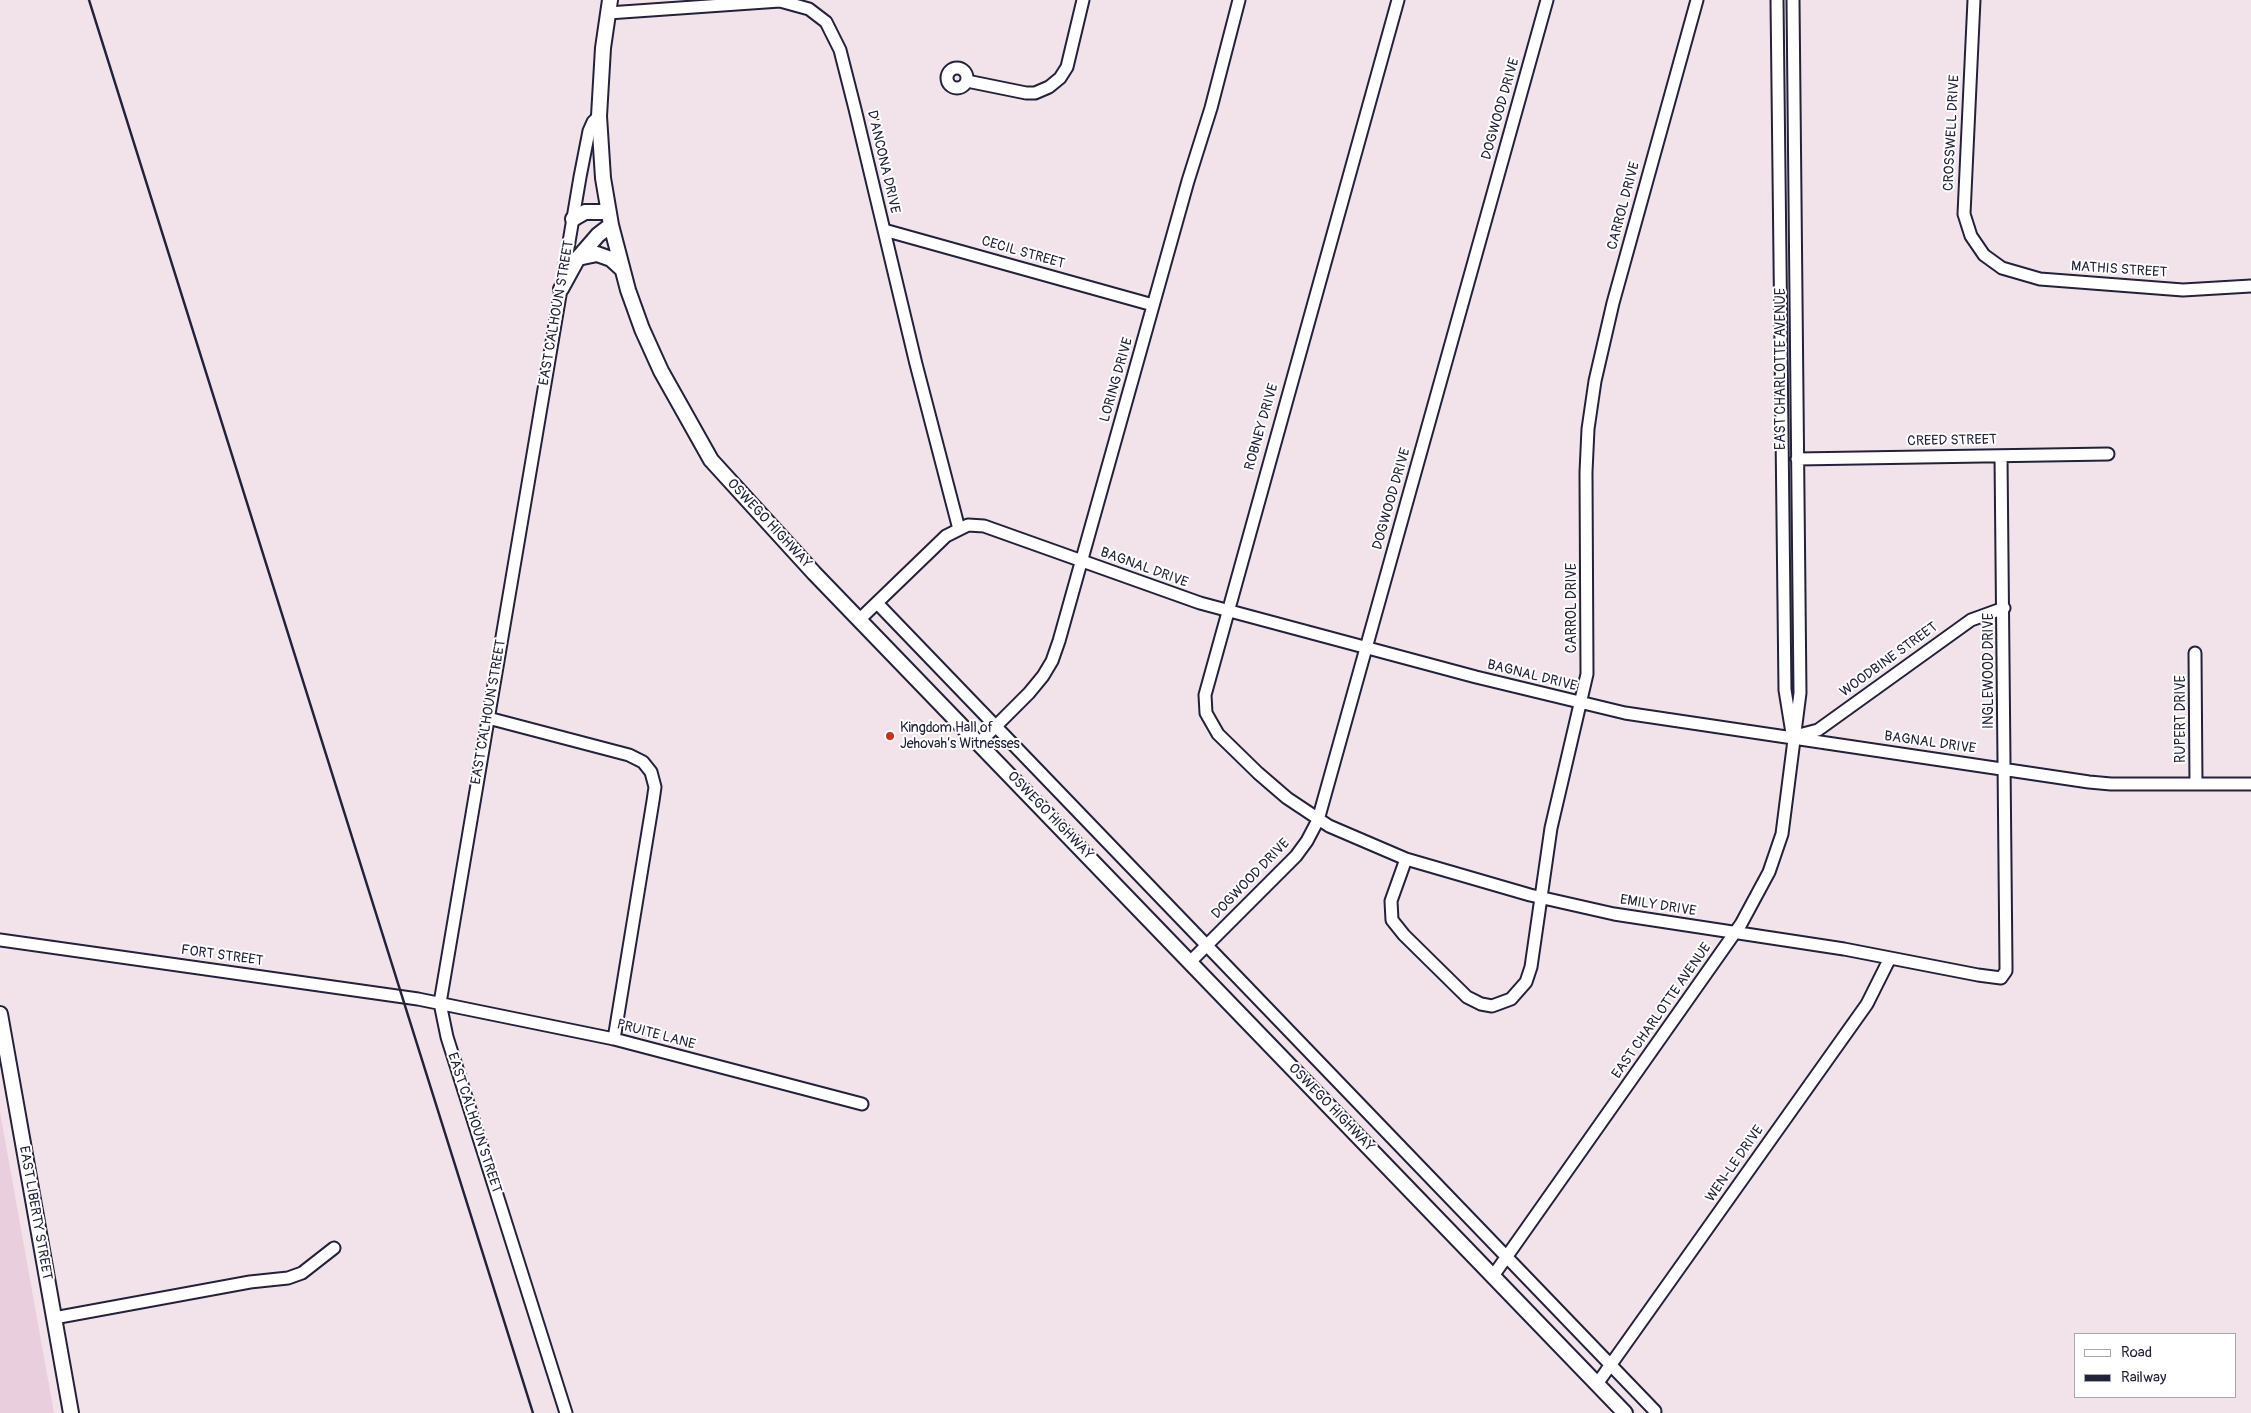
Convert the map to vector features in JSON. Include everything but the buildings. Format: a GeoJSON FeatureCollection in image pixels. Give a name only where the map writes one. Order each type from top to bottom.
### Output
{"type":"FeatureCollection","features":[{"type":"Feature","properties":{"kind":"main road","name":"EAST CALHOUN STREET"},"geometry":{"type":"LineString","coordinates":[[599,116],[603,48],[609,6]]}},
{"type":"Feature","properties":{"kind":"main road","name":"OSWEGO HIGHWAY"},"geometry":{"type":"LineString","coordinates":[[599,116],[610,219],[622,269],[642,328],[661,371],[711,460],[760,516],[1625,1413]]}},
{"type":"Feature","properties":{"kind":"main road"},"geometry":{"type":"LineString","coordinates":[[561,289],[578,258],[610,219],[585,212],[573,219]]}},
{"type":"Feature","properties":{"kind":"main road"},"geometry":{"type":"LineString","coordinates":[[578,258],[597,254],[611,259],[622,269]]}},
{"type":"Feature","properties":{"kind":"main road","name":"EAST LIBERTY STREET"},"geometry":{"type":"LineString","coordinates":[[0,1014],[71,1413]]}},
{"type":"Feature","properties":{"kind":"street"},"geometry":{"type":"LineString","coordinates":[[967,81],[1026,93],[1035,93],[1049,87],[1060,78],[1067,67],[1083,0]]}},
{"type":"Feature","properties":{"kind":"street","name":"LORING DRIVE"},"geometry":{"type":"LineString","coordinates":[[979,743],[1029,693],[1052,661],[1211,108],[1239,0]]}},
{"type":"Feature","properties":{"kind":"street","name":"ROBNEY DRIVE"},"geometry":{"type":"LineString","coordinates":[[1318,820],[1258,773],[1230,747],[1208,720],[1204,705],[1227,610],[1398,0]]}},
{"type":"Feature","properties":{"kind":"street","name":"DOGWOOD DRIVE"},"geometry":{"type":"LineString","coordinates":[[1190,962],[1296,856],[1307,841],[1318,820],[1547,0]]}},
{"type":"Feature","properties":{"kind":"street","name":"CARROL DRIVE"},"geometry":{"type":"LineString","coordinates":[[1406,859],[1391,901],[1392,920],[1404,935],[1467,997],[1481,1004],[1492,1006],[1505,1003],[1526,982],[1531,967],[1551,828],[1587,674],[1586,472],[1588,429],[1595,381],[1613,303],[1697,0]]}},
{"type":"Feature","properties":{"kind":"street","name":"EAST CHARLOTTE AVENUE"},"geometry":{"type":"LineString","coordinates":[[1778,0],[1785,690],[1792,737]]}},
{"type":"Feature","properties":{"kind":"street","name":"EAST CHARLOTTE AVENUE"},"geometry":{"type":"LineString","coordinates":[[1493,1276],[1735,932],[1761,888],[1780,844],[1787,800],[1792,737],[1800,693],[1793,0]]}},
{"type":"Feature","properties":{"kind":"street","name":"CROSSWELL DRIVE"},"geometry":{"type":"LineString","coordinates":[[1974,0],[1964,214],[1971,236],[1989,260]]}},
{"type":"Feature","properties":{"kind":"street","name":"D'ANCONA DRIVE"},"geometry":{"type":"LineString","coordinates":[[609,6],[774,1],[796,4],[821,16],[840,50],[959,529]]}},
{"type":"Feature","properties":{"kind":"street","name":"EAST CALHOUN STREET"},"geometry":{"type":"LineString","coordinates":[[566,1413],[447,1037],[440,1003],[573,219],[589,131],[599,116]]}},
{"type":"Feature","properties":{"kind":"street","name":"CECIL STREET"},"geometry":{"type":"LineString","coordinates":[[884,230],[1153,305]]}},
{"type":"Feature","properties":{"kind":"street","name":"MATHIS STREET"},"geometry":{"type":"LineString","coordinates":[[1989,260],[2012,272],[2040,279],[2183,290],[2251,286]]}},
{"type":"Feature","properties":{"kind":"street","name":"CREED STREET"},"geometry":{"type":"LineString","coordinates":[[1797,458],[2108,454]]}},
{"type":"Feature","properties":{"kind":"street","name":"INGLEWOOD DRIVE"},"geometry":{"type":"LineString","coordinates":[[2001,456],[2005,768],[2006,965],[2004,975]]}},
{"type":"Feature","properties":{"kind":"street","name":"BAGNAL DRIVE"},"geometry":{"type":"LineString","coordinates":[[860,619],[946,536],[959,529],[976,525],[994,528],[1173,594],[1227,610],[1366,648],[1625,713],[2111,784],[2251,784]]}},
{"type":"Feature","properties":{"kind":"street","name":"OSWEGO HIGHWAY"},"geometry":{"type":"LineString","coordinates":[[877,602],[1655,1411]]}},
{"type":"Feature","properties":{"kind":"street","name":"WOODBINE STREET"},"geometry":{"type":"LineString","coordinates":[[1792,737],[1818,730],[1971,620],[2004,608]]}},
{"type":"Feature","properties":{"kind":"street","name":"RUPERT DRIVE"},"geometry":{"type":"LineString","coordinates":[[2195,654],[2196,784]]}},
{"type":"Feature","properties":{"kind":"street"},"geometry":{"type":"LineString","coordinates":[[488,718],[629,755],[643,762],[651,772],[655,788],[654,801],[614,1039]]}},
{"type":"Feature","properties":{"kind":"street","name":"EMILY DRIVE"},"geometry":{"type":"LineString","coordinates":[[1318,820],[1406,859],[1540,897],[1614,914],[1735,932],[1997,978],[2004,975]]}},
{"type":"Feature","properties":{"kind":"street","name":"FORT STREET"},"geometry":{"type":"LineString","coordinates":[[0,940],[440,1003]]}},
{"type":"Feature","properties":{"kind":"street","name":"WEN-LE DRIVE"},"geometry":{"type":"LineString","coordinates":[[1597,1384],[1866,1004],[1890,958]]}},
{"type":"Feature","properties":{"kind":"street","name":"PRUITE LANE"},"geometry":{"type":"LineString","coordinates":[[440,1003],[614,1039],[862,1104]]}},
{"type":"Feature","properties":{"kind":"street"},"geometry":{"type":"LineString","coordinates":[[54,1318],[250,1282],[288,1278],[302,1273],[334,1248]]}},
{"type":"Feature","properties":{"kind":"shaded area"},"geometry":{"type":"Polygon","coordinates":[[[0,1112],[54,1413],[0,1413],[0,1112]]]}},
{"type":"Feature","properties":{"kind":"railway"},"geometry":{"type":"LineString","coordinates":[[89,0],[533,1413]]}},
{"type":"Feature","properties":{"kind":"place","name":"Kingdom Hall of Jehovah’s Witnesses"},"geometry":{"type":"Point","coordinates":[890,736]}}]}
